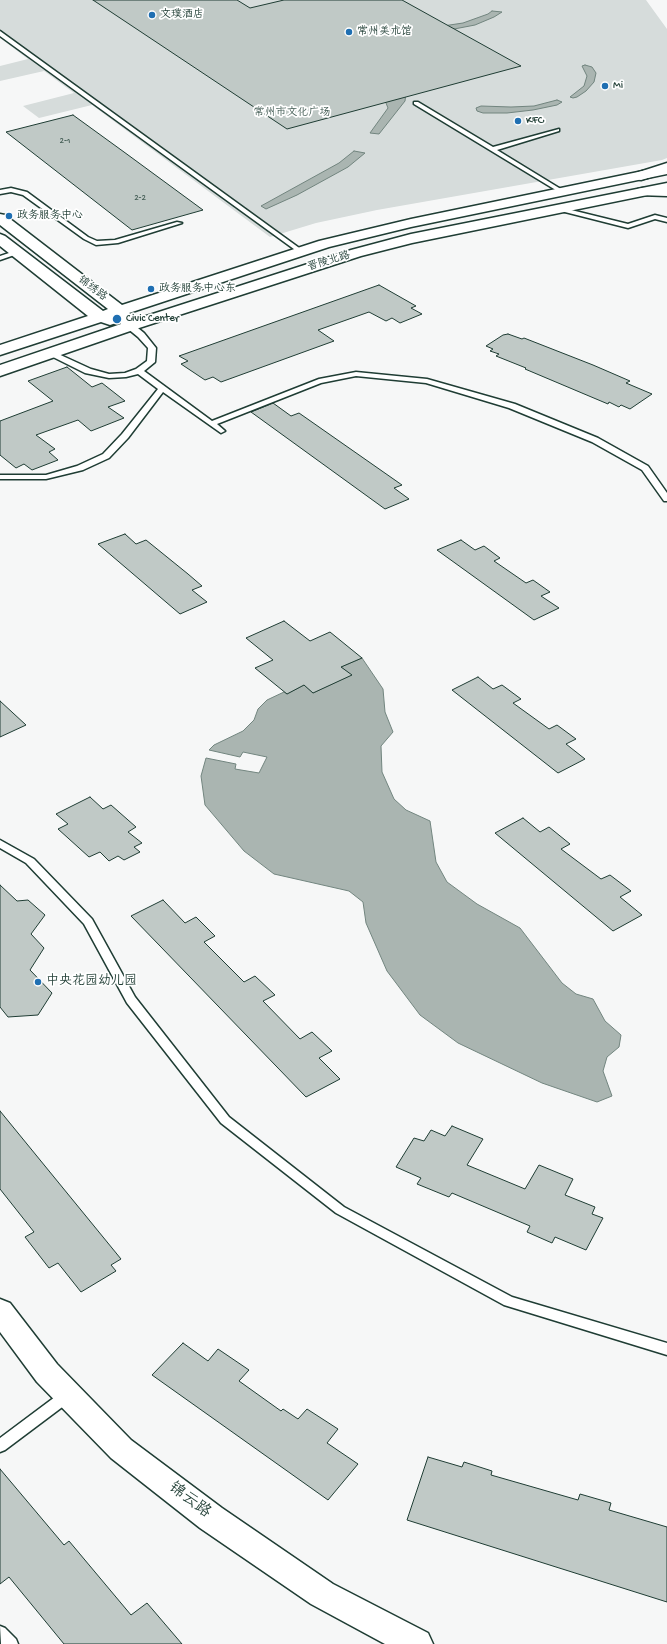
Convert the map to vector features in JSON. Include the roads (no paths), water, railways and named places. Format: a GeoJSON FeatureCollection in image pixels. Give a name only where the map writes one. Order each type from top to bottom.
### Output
{"type":"FeatureCollection","features":[{"type":"Feature","properties":{"kind":"main road"},"geometry":{"type":"LineString","coordinates":[[641,176],[667,167]]}},
{"type":"Feature","properties":{"kind":"main road","name":"晋陵北路"},"geometry":{"type":"LineString","coordinates":[[0,350],[300,251],[411,223],[667,170]]}},
{"type":"Feature","properties":{"kind":"main road","name":"晋陵北路"},"geometry":{"type":"LineString","coordinates":[[0,370],[130,326],[356,253],[411,239],[667,187]]}},
{"type":"Feature","properties":{"kind":"main road"},"geometry":{"type":"LineString","coordinates":[[643,192],[667,192]]}},
{"type":"Feature","properties":{"kind":"main road","name":"锦绣路"},"geometry":{"type":"LineString","coordinates":[[0,218],[119,310],[130,326]]}},
{"type":"Feature","properties":{"kind":"main road","name":"锦绣路"},"geometry":{"type":"LineString","coordinates":[[0,239],[100,317],[130,326]]}},
{"type":"Feature","properties":{"kind":"main road","name":"锦云路"},"geometry":{"type":"LineString","coordinates":[[0,1311],[47,1373],[121,1449],[211,1518],[322,1594],[417,1644]]}},
{"type":"Feature","properties":{"kind":"lane"},"geometry":{"type":"LineString","coordinates":[[0,33],[300,251]]}},
{"type":"Feature","properties":{"kind":"lane"},"geometry":{"type":"LineString","coordinates":[[416,103],[561,192]]}},
{"type":"Feature","properties":{"kind":"lane"},"geometry":{"type":"LineString","coordinates":[[492,149],[557,130]]}},
{"type":"Feature","properties":{"kind":"lane"},"geometry":{"type":"LineString","coordinates":[[0,192],[11,190],[25,193],[86,238],[96,242],[116,242],[179,223]]}},
{"type":"Feature","properties":{"kind":"lane"},"geometry":{"type":"LineString","coordinates":[[559,209],[628,226],[655,217],[667,220]]}},
{"type":"Feature","properties":{"kind":"lane"},"geometry":{"type":"LineString","coordinates":[[0,258],[18,252]]}},
{"type":"Feature","properties":{"kind":"lane"},"geometry":{"type":"LineString","coordinates":[[51,354],[88,371],[109,376],[126,375],[140,371],[151,362],[152,348],[141,335],[130,326]]}},
{"type":"Feature","properties":{"kind":"lane"},"geometry":{"type":"LineString","coordinates":[[140,371],[221,431]]}},
{"type":"Feature","properties":{"kind":"lane"},"geometry":{"type":"LineString","coordinates":[[211,424],[319,381],[356,374],[427,381],[512,406],[595,440],[645,468],[667,499]]}},
{"type":"Feature","properties":{"kind":"lane"},"geometry":{"type":"LineString","coordinates":[[0,477],[46,477],[80,468],[106,456],[126,436],[163,388]]}},
{"type":"Feature","properties":{"kind":"lane"},"geometry":{"type":"LineString","coordinates":[[0,843],[30,861],[88,922],[131,1000],[225,1120],[340,1210],[508,1301],[667,1349]]}},
{"type":"Feature","properties":{"kind":"lane"},"geometry":{"type":"LineString","coordinates":[[0,1446],[68,1395]]}},
{"type":"Feature","properties":{"kind":"lane"},"geometry":{"type":"LineString","coordinates":[[0,1633],[10,1644]]}},
{"type":"Feature","properties":{"kind":"place","name":"文璞酒店"},"geometry":{"type":"Point","coordinates":[152,15]}},
{"type":"Feature","properties":{"kind":"place","name":"常州美术馆"},"geometry":{"type":"Point","coordinates":[349,32]}},
{"type":"Feature","properties":{"kind":"place","name":"Mi"},"geometry":{"type":"Point","coordinates":[605,86]}},
{"type":"Feature","properties":{"kind":"place","name":"KFC"},"geometry":{"type":"Point","coordinates":[518,121]}},
{"type":"Feature","properties":{"kind":"place","name":"政务服务中心"},"geometry":{"type":"Point","coordinates":[9,216]}},
{"type":"Feature","properties":{"kind":"place","name":"政务服务中心东"},"geometry":{"type":"Point","coordinates":[151,289]}},
{"type":"Feature","properties":{"kind":"place","name":"Civic Center"},"geometry":{"type":"Point","coordinates":[117,319]}},
{"type":"Feature","properties":{"kind":"place","name":"中央花园幼儿园"},"geometry":{"type":"Point","coordinates":[38,982]}},
{"type":"Feature","properties":{"kind":"park label","name":"常州市文化广场"},"geometry":{"type":"Point","coordinates":[292,113]}}]}
